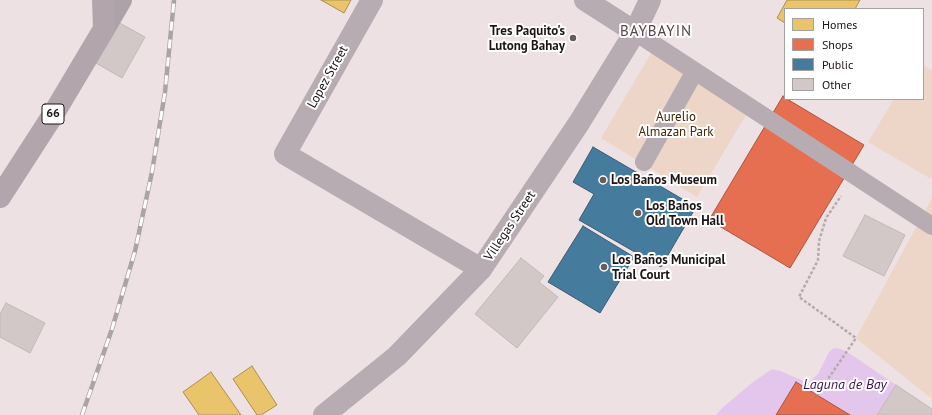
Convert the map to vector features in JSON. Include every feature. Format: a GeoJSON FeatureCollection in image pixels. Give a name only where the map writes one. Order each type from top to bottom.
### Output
{"type":"FeatureCollection","features":[{"type":"Feature","properties":{"kind":"main road"},"geometry":{"type":"LineString","coordinates":[[103,0],[104,29]]}},
{"type":"Feature","properties":{"kind":"main road"},"geometry":{"type":"LineString","coordinates":[[104,29],[121,0]]}},
{"type":"Feature","properties":{"kind":"main road","name":"66"},"geometry":{"type":"LineString","coordinates":[[0,197],[51,118],[104,29]]}},
{"type":"Feature","properties":{"kind":"street","name":"Lopez Street"},"geometry":{"type":"LineString","coordinates":[[372,0],[285,154],[481,269]]}},
{"type":"Feature","properties":{"kind":"street"},"geometry":{"type":"LineString","coordinates":[[585,0],[635,32]]}},
{"type":"Feature","properties":{"kind":"street","name":"Villegas Street"},"geometry":{"type":"LineString","coordinates":[[324,415],[398,356],[481,269],[578,124],[635,32],[650,0]]}},
{"type":"Feature","properties":{"kind":"lane"},"geometry":{"type":"LineString","coordinates":[[635,32],[932,226]]}},
{"type":"Feature","properties":{"kind":"lane"},"geometry":{"type":"LineString","coordinates":[[644,162],[695,72]]}},
{"type":"Feature","properties":{"kind":"path"},"geometry":{"type":"LineString","coordinates":[[817,395],[856,338],[799,297],[818,260],[819,240],[826,218],[855,176]]}},
{"type":"Feature","properties":{"kind":"green space","name":"Aurelio Almazan Park"},"geometry":{"type":"Polygon","coordinates":[[[653,50],[749,110],[697,197],[601,138],[653,50]]]}},
{"type":"Feature","properties":{"kind":"green space"},"geometry":{"type":"Polygon","coordinates":[[[924,66],[932,70],[931,179],[868,142],[893,100],[924,100],[924,66]]]}},
{"type":"Feature","properties":{"kind":"green space"},"geometry":{"type":"Polygon","coordinates":[[[932,198],[932,399],[856,338],[932,198]]]}},
{"type":"Feature","properties":{"kind":"water","name":"Laguna de Bay"},"geometry":{"type":"Polygon","coordinates":[[[834,348],[841,349],[849,353],[896,385],[877,415],[716,415],[722,408],[753,382],[772,369],[808,383],[818,374],[829,352],[834,348]]]}},
{"type":"Feature","properties":{"kind":"building: Homes"},"geometry":{"type":"Polygon","coordinates":[[[321,0],[351,0],[344,13],[321,0]]]}},
{"type":"Feature","properties":{"kind":"building: Homes"},"geometry":{"type":"Polygon","coordinates":[[[787,0],[860,0],[856,8],[784,8],[784,22],[777,18],[787,0]]]}},
{"type":"Feature","properties":{"kind":"building: Homes"},"geometry":{"type":"Polygon","coordinates":[[[252,366],[277,405],[261,415],[257,415],[233,379],[252,366]]]}},
{"type":"Feature","properties":{"kind":"building: Homes"},"geometry":{"type":"Polygon","coordinates":[[[211,372],[241,415],[199,415],[183,392],[211,372]]]}},
{"type":"Feature","properties":{"kind":"building: Shops"},"geometry":{"type":"Polygon","coordinates":[[[783,96],[784,100],[789,100],[864,145],[790,268],[709,220],[783,96]]]}},
{"type":"Feature","properties":{"kind":"building: Shops"},"geometry":{"type":"Polygon","coordinates":[[[796,382],[817,395],[850,415],[776,415],[796,382]]]}},
{"type":"Feature","properties":{"kind":"building: Public","name":"Los Baños Old Town Hall"},"geometry":{"type":"Polygon","coordinates":[[[593,147],[696,207],[661,267],[579,220],[594,194],[573,182],[593,147]]]}},
{"type":"Feature","properties":{"kind":"building: Public"},"geometry":{"type":"Polygon","coordinates":[[[583,226],[634,257],[600,313],[548,282],[583,226]]]}},
{"type":"Feature","properties":{"kind":"building: Other"},"geometry":{"type":"Polygon","coordinates":[[[116,21],[145,37],[122,78],[94,62],[116,21]]]}},
{"type":"Feature","properties":{"kind":"building: Other"},"geometry":{"type":"Polygon","coordinates":[[[865,215],[905,235],[884,276],[843,256],[865,215]]]}},
{"type":"Feature","properties":{"kind":"building: Other"},"geometry":{"type":"Polygon","coordinates":[[[521,258],[544,276],[539,282],[558,297],[517,348],[475,314],[521,258]]]}},
{"type":"Feature","properties":{"kind":"building: Other"},"geometry":{"type":"Polygon","coordinates":[[[6,303],[45,323],[30,353],[0,337],[0,314],[6,303]]]}},
{"type":"Feature","properties":{"kind":"building: Other"},"geometry":{"type":"Polygon","coordinates":[[[896,385],[932,409],[932,415],[877,415],[896,385]]]}},
{"type":"Feature","properties":{"kind":"railway"},"geometry":{"type":"LineString","coordinates":[[82,415],[112,329],[135,251],[152,172],[165,92],[174,0]]}},
{"type":"Feature","properties":{"kind":"place","name":"Tres Paquito's Lutong Bahay"},"geometry":{"type":"Point","coordinates":[573,38]}},
{"type":"Feature","properties":{"kind":"place","name":"Los Baños Museum"},"geometry":{"type":"Point","coordinates":[603,180]}},
{"type":"Feature","properties":{"kind":"place","name":"Los Baños Old Town Hall"},"geometry":{"type":"Point","coordinates":[638,213]}},
{"type":"Feature","properties":{"kind":"place","name":"Los Baños Municipal Trial Court"},"geometry":{"type":"Point","coordinates":[604,267]}},
{"type":"Feature","properties":{"kind":"district","name":"BAYBAYIN"},"geometry":{"type":"Point","coordinates":[656,32]}}]}
